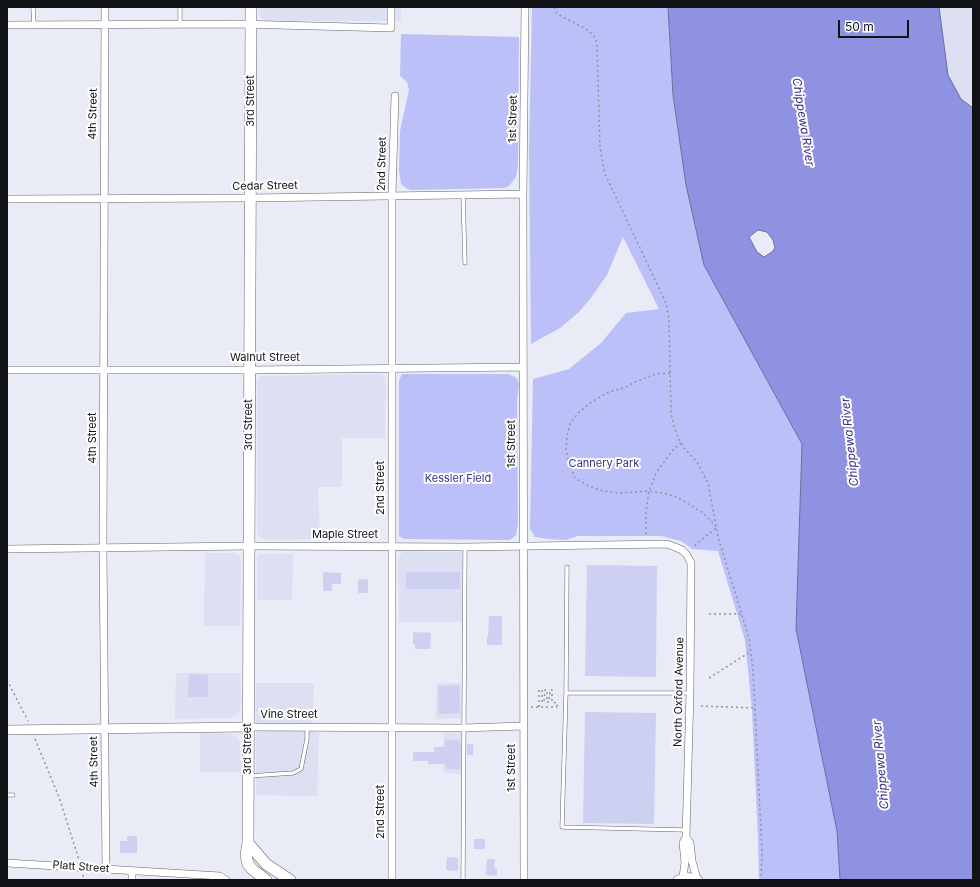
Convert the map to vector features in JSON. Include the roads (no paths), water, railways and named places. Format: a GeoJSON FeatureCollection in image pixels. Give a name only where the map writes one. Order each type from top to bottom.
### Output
{"type":"FeatureCollection","features":[{"type":"Feature","properties":{"kind":"main road","name":"3rd Street"},"geometry":{"type":"LineString","coordinates":[[250,7],[251,198],[248,546],[248,842],[246,855],[248,864],[261,877]]}},
{"type":"Feature","properties":{"kind":"main road"},"geometry":{"type":"LineString","coordinates":[[248,842],[266,864],[290,880]]}},
{"type":"Feature","properties":{"kind":"street","name":"4th Street"},"geometry":{"type":"LineString","coordinates":[[105,7],[103,197],[106,869]]}},
{"type":"Feature","properties":{"kind":"street"},"geometry":{"type":"LineString","coordinates":[[7,25],[251,25],[391,28],[390,7]]}},
{"type":"Feature","properties":{"kind":"street","name":"1st Street"},"geometry":{"type":"LineString","coordinates":[[524,880],[523,194],[525,7]]}},
{"type":"Feature","properties":{"kind":"street","name":"2nd Street"},"geometry":{"type":"LineString","coordinates":[[392,880],[392,196],[395,96]]}},
{"type":"Feature","properties":{"kind":"street","name":"Cedar Street"},"geometry":{"type":"LineString","coordinates":[[7,199],[103,197],[251,198],[523,194]]}},
{"type":"Feature","properties":{"kind":"street","name":"Walnut Street"},"geometry":{"type":"LineString","coordinates":[[7,370],[249,370],[523,367]]}},
{"type":"Feature","properties":{"kind":"street","name":"Maple Street"},"geometry":{"type":"LineString","coordinates":[[7,549],[248,546],[465,547],[667,544],[682,550]]}},
{"type":"Feature","properties":{"kind":"street","name":"North Oxford Avenue"},"geometry":{"type":"LineString","coordinates":[[680,879],[685,862],[683,843],[686,837],[690,693],[691,564],[682,550]]}},
{"type":"Feature","properties":{"kind":"street","name":"Vine Street"},"geometry":{"type":"LineString","coordinates":[[7,730],[248,727],[463,728],[523,726]]}},
{"type":"Feature","properties":{"kind":"street","name":"North Oxford Avenue"},"geometry":{"type":"LineString","coordinates":[[686,837],[690,842],[692,861],[697,880]]}},
{"type":"Feature","properties":{"kind":"street","name":"Platt Street"},"geometry":{"type":"LineString","coordinates":[[7,863],[132,870],[179,877],[220,876],[226,880]]}},
{"type":"Feature","properties":{"kind":"street"},"geometry":{"type":"LineString","coordinates":[[132,870],[132,880]]}},
{"type":"Feature","properties":{"kind":"street"},"geometry":{"type":"LineString","coordinates":[[680,879],[692,878],[697,880]]}},
{"type":"Feature","properties":{"kind":"lane"},"geometry":{"type":"LineString","coordinates":[[33,7],[34,25]]}},
{"type":"Feature","properties":{"kind":"lane"},"geometry":{"type":"LineString","coordinates":[[180,7],[180,25]]}},
{"type":"Feature","properties":{"kind":"lane"},"geometry":{"type":"LineString","coordinates":[[463,195],[465,263]]}},
{"type":"Feature","properties":{"kind":"lane"},"geometry":{"type":"LineString","coordinates":[[463,880],[465,547]]}},
{"type":"Feature","properties":{"kind":"lane"},"geometry":{"type":"LineString","coordinates":[[567,567],[566,693],[562,827],[686,830]]}},
{"type":"Feature","properties":{"kind":"lane"},"geometry":{"type":"LineString","coordinates":[[566,693],[690,693]]}},
{"type":"Feature","properties":{"kind":"lane"},"geometry":{"type":"LineString","coordinates":[[248,776],[293,773],[301,769],[307,739],[307,727]]}},
{"type":"Feature","properties":{"kind":"lane"},"geometry":{"type":"LineString","coordinates":[[7,795],[13,795]]}},
{"type":"Feature","properties":{"kind":"water","name":"Chippewa River"},"geometry":{"type":"Polygon","coordinates":[[[668,7],[939,7],[948,75],[961,99],[973,108],[973,880],[840,880],[837,831],[796,629],[802,444],[704,265],[686,185],[673,95],[668,7]],[[758,230],[749,237],[757,252],[764,257],[775,248],[773,240],[767,232],[758,230]]]}},
{"type":"Feature","properties":{"kind":"park label","name":"Cannery Park"},"geometry":{"type":"Point","coordinates":[604,464]}},
{"type":"Feature","properties":{"kind":"park label","name":"Kessler Field"},"geometry":{"type":"Point","coordinates":[458,479]}}]}
